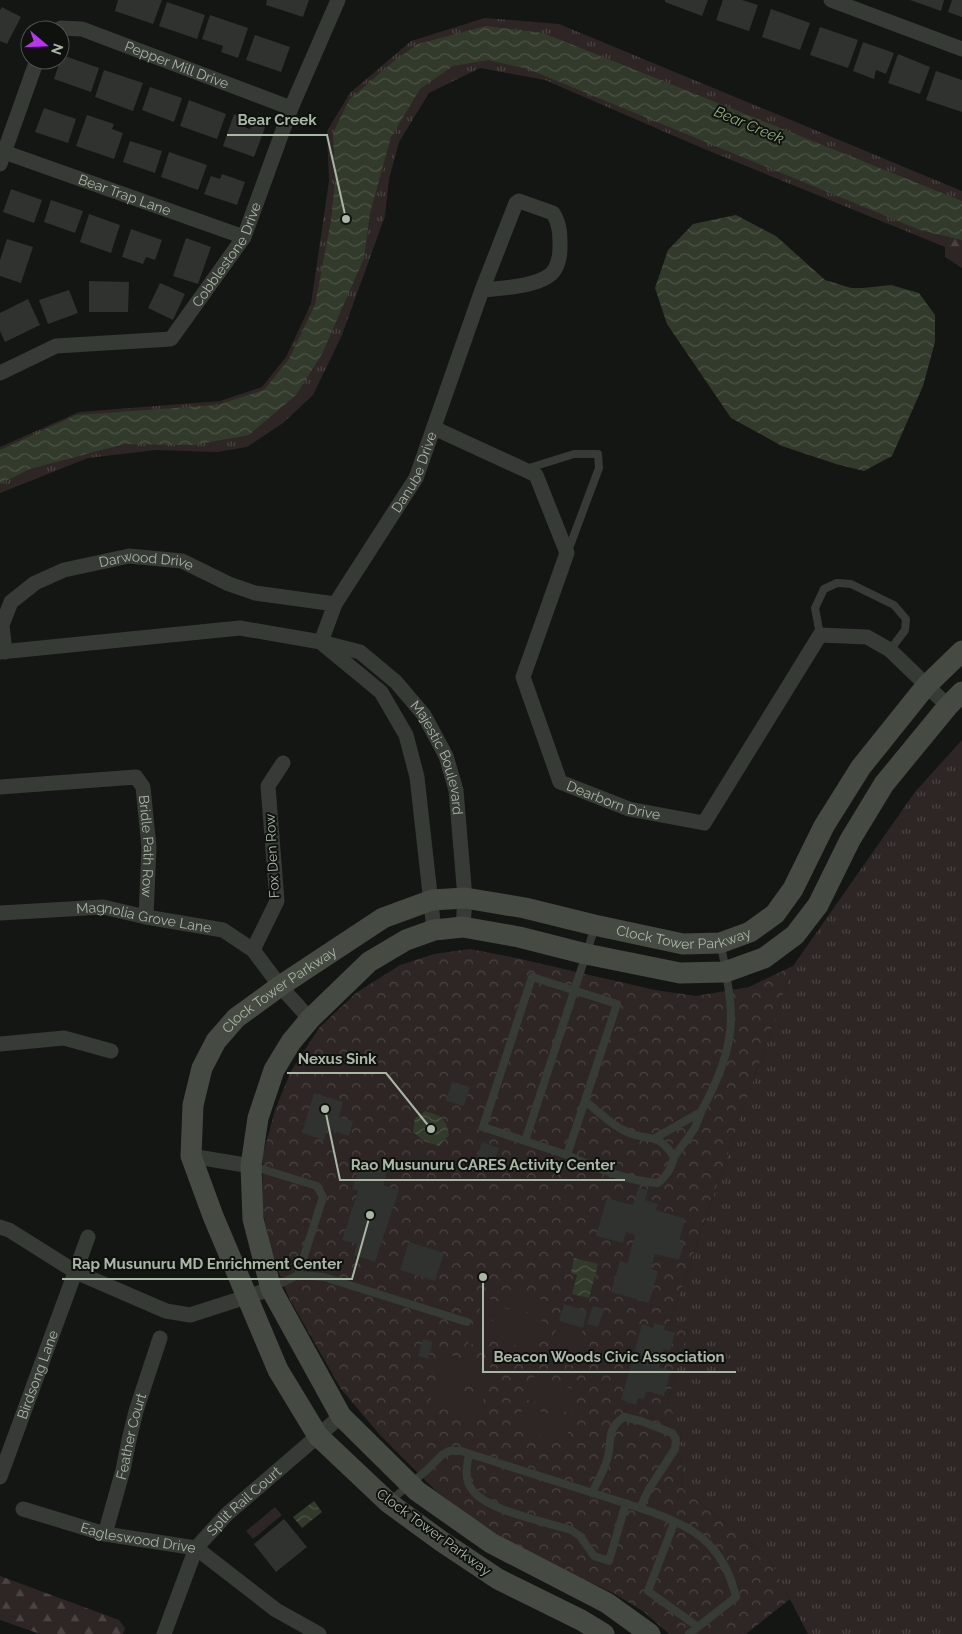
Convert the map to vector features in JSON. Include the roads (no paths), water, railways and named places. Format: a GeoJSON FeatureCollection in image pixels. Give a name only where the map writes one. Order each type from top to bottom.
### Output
{"type":"FeatureCollection","features":[{"type":"Feature","properties":{"kind":"street","name":"Cobblestone Drive"},"geometry":{"type":"LineString","coordinates":[[0,373],[56,346],[172,339],[244,237],[291,108],[338,0]]}},
{"type":"Feature","properties":{"kind":"street"},"geometry":{"type":"LineString","coordinates":[[831,0],[962,49]]}},
{"type":"Feature","properties":{"kind":"street","name":"Pepper Mill Drive"},"geometry":{"type":"LineString","coordinates":[[70,29],[82,29],[291,108]]}},
{"type":"Feature","properties":{"kind":"street"},"geometry":{"type":"LineString","coordinates":[[2,158],[33,70]]}},
{"type":"Feature","properties":{"kind":"street","name":"Bear Trap Lane"},"geometry":{"type":"LineString","coordinates":[[2,158],[244,237]]}},
{"type":"Feature","properties":{"kind":"street","name":"Danube Drive"},"geometry":{"type":"LineString","coordinates":[[320,642],[336,604],[416,478],[482,290],[516,202],[519,201],[553,213],[558,222],[560,236],[560,256],[555,270],[545,279],[528,284],[482,290]]}},
{"type":"Feature","properties":{"kind":"street"},"geometry":{"type":"LineString","coordinates":[[434,428],[536,475],[567,553]]}},
{"type":"Feature","properties":{"kind":"street","name":"Dearborn Drive"},"geometry":{"type":"LineString","coordinates":[[567,553],[523,677],[560,782],[629,809],[704,823],[820,635]]}},
{"type":"Feature","properties":{"kind":"street","name":"Darwood Drive"},"geometry":{"type":"LineString","coordinates":[[2,652],[2,625],[11,602],[35,583],[64,570],[129,556],[182,561],[230,584],[255,593],[336,604]]}},
{"type":"Feature","properties":{"kind":"street","name":"Majestic Boulevard"},"geometry":{"type":"LineString","coordinates":[[2,652],[240,628],[320,642],[360,652],[396,682],[424,715],[446,756],[456,790],[465,898],[463,927]]}},
{"type":"Feature","properties":{"kind":"street"},"geometry":{"type":"LineString","coordinates":[[820,635],[867,637],[890,650],[926,686],[955,699]]}},
{"type":"Feature","properties":{"kind":"street","name":"Majestic Boulevard"},"geometry":{"type":"LineString","coordinates":[[320,642],[381,692],[406,735],[417,777],[434,930]]}},
{"type":"Feature","properties":{"kind":"street","name":"Clock Tower Parkway"},"geometry":{"type":"LineString","coordinates":[[604,1634],[581,1620],[498,1579],[441,1541],[389,1502],[318,1436],[278,1370],[213,1216],[191,1156],[193,1105],[202,1068],[216,1042],[236,1018],[280,986],[383,918],[432,900],[465,898],[525,908],[596,926],[683,944],[720,943],[750,932],[775,914],[794,889],[824,826],[861,767],[926,686],[962,651]]}},
{"type":"Feature","properties":{"kind":"street","name":"Clock Tower Parkway"},"geometry":{"type":"LineString","coordinates":[[650,1634],[607,1603],[490,1544],[410,1484],[341,1416],[270,1289],[253,1219],[251,1166],[258,1118],[274,1070],[291,1042],[310,1019],[369,962],[406,940],[434,930],[463,927],[519,937],[586,954],[680,973],[725,972],[764,958],[795,935],[818,905],[850,840],[884,784],[955,699]]}},
{"type":"Feature","properties":{"kind":"street","name":"Fox Den Row"},"geometry":{"type":"LineString","coordinates":[[253,950],[277,900],[268,786],[283,763]]}},
{"type":"Feature","properties":{"kind":"street","name":"Bridle Path Row"},"geometry":{"type":"LineString","coordinates":[[0,787],[136,777],[143,787],[149,847],[146,917]]}},
{"type":"Feature","properties":{"kind":"street","name":"Magnolia Grove Lane"},"geometry":{"type":"LineString","coordinates":[[0,913],[103,907],[146,917],[223,930],[253,950],[280,986],[310,1019]]}},
{"type":"Feature","properties":{"kind":"street"},"geometry":{"type":"LineString","coordinates":[[0,1044],[64,1038],[111,1051]]}},
{"type":"Feature","properties":{"kind":"street"},"geometry":{"type":"LineString","coordinates":[[191,1156],[251,1166]]}},
{"type":"Feature","properties":{"kind":"street"},"geometry":{"type":"LineString","coordinates":[[0,1227],[9,1230],[76,1272],[166,1311],[190,1315],[270,1289]]}},
{"type":"Feature","properties":{"kind":"street","name":"Birdsong Lane"},"geometry":{"type":"LineString","coordinates":[[0,1477],[88,1237]]}},
{"type":"Feature","properties":{"kind":"street","name":"Feather Court"},"geometry":{"type":"LineString","coordinates":[[105,1534],[123,1470],[136,1411],[160,1338]]}},
{"type":"Feature","properties":{"kind":"street","name":"Split Rail Court"},"geometry":{"type":"LineString","coordinates":[[164,1634],[196,1548],[227,1514],[341,1416]]}},
{"type":"Feature","properties":{"kind":"street","name":"Eagleswood Drive"},"geometry":{"type":"LineString","coordinates":[[22,1509],[105,1534],[196,1548],[276,1610],[319,1634]]}},
{"type":"Feature","properties":{"kind":"lane"},"geometry":{"type":"LineString","coordinates":[[524,470],[574,454],[598,454],[599,468],[567,553]]}},
{"type":"Feature","properties":{"kind":"lane"},"geometry":{"type":"LineString","coordinates":[[820,635],[816,608],[824,588],[836,583],[851,584],[894,605],[906,618],[905,630],[890,650]]}},
{"type":"Feature","properties":{"kind":"lane"},"geometry":{"type":"LineString","coordinates":[[525,1141],[596,926]]}},
{"type":"Feature","properties":{"kind":"lane"},"geometry":{"type":"LineString","coordinates":[[567,1155],[617,1004],[532,977],[483,1128],[567,1155],[604,1171],[643,1182],[658,1183],[667,1176],[674,1157],[695,1128],[716,1084],[730,1037],[731,1016],[720,943]]}},
{"type":"Feature","properties":{"kind":"lane"},"geometry":{"type":"LineString","coordinates":[[585,1101],[608,1120],[627,1132],[655,1138],[668,1148],[674,1157]]}},
{"type":"Feature","properties":{"kind":"lane"},"geometry":{"type":"LineString","coordinates":[[655,1138],[701,1112]]}},
{"type":"Feature","properties":{"kind":"lane"},"geometry":{"type":"LineString","coordinates":[[251,1166],[317,1186],[323,1197],[298,1276]]}},
{"type":"Feature","properties":{"kind":"lane"},"geometry":{"type":"LineString","coordinates":[[270,1289],[298,1276],[324,1277],[467,1322]]}},
{"type":"Feature","properties":{"kind":"lane"},"geometry":{"type":"LineString","coordinates":[[592,1493],[608,1459],[612,1428],[624,1417],[641,1421],[672,1433],[676,1439],[675,1449],[649,1489],[640,1508]]}},
{"type":"Feature","properties":{"kind":"lane"},"geometry":{"type":"LineString","coordinates":[[389,1502],[442,1455],[449,1451],[461,1451],[626,1503],[674,1522],[701,1537],[719,1556],[731,1576],[736,1596],[689,1634]]}},
{"type":"Feature","properties":{"kind":"lane"},"geometry":{"type":"LineString","coordinates":[[469,1454],[466,1474],[471,1489],[483,1500],[498,1508],[571,1530],[580,1536],[594,1556],[609,1561],[626,1503]]}},
{"type":"Feature","properties":{"kind":"lane"},"geometry":{"type":"LineString","coordinates":[[674,1522],[648,1591],[698,1627]]}},
{"type":"Feature","properties":{"kind":"water"},"geometry":{"type":"Polygon","coordinates":[[[486,26],[543,33],[962,201],[962,240],[920,230],[528,69],[488,60],[453,66],[420,89],[391,137],[370,213],[364,258],[322,354],[296,395],[249,435],[194,445],[124,444],[30,469],[0,484],[0,450],[76,415],[217,405],[264,390],[289,359],[315,305],[331,221],[335,181],[333,133],[349,100],[394,61],[418,44],[486,26]]]}},
{"type":"Feature","properties":{"kind":"water"},"geometry":{"type":"Polygon","coordinates":[[[736,215],[776,236],[825,280],[851,288],[891,285],[919,293],[935,315],[935,342],[923,386],[892,456],[864,471],[782,446],[731,418],[667,324],[655,288],[668,250],[693,224],[736,215]]]}},
{"type":"Feature","properties":{"kind":"water"},"geometry":{"type":"Polygon","coordinates":[[[425,1111],[439,1116],[446,1124],[449,1135],[439,1146],[424,1141],[413,1132],[415,1119],[425,1111]]]}},
{"type":"Feature","properties":{"kind":"water"},"geometry":{"type":"Polygon","coordinates":[[[574,1258],[598,1264],[589,1298],[572,1294],[577,1275],[571,1273],[574,1258]]]}},
{"type":"Feature","properties":{"kind":"water"},"geometry":{"type":"Polygon","coordinates":[[[314,1501],[322,1512],[302,1528],[293,1517],[314,1501]]]}},
{"type":"Feature","properties":{"kind":"place","name":"Bear Creek"},"geometry":{"type":"Point","coordinates":[346,219]}},
{"type":"Feature","properties":{"kind":"place","name":"Rao Musunuru CARES Activity Center"},"geometry":{"type":"Point","coordinates":[325,1109]}},
{"type":"Feature","properties":{"kind":"place","name":"Nexus Sink"},"geometry":{"type":"Point","coordinates":[431,1129]}},
{"type":"Feature","properties":{"kind":"place","name":"Rap Musunuru MD Enrichment Center"},"geometry":{"type":"Point","coordinates":[370,1215]}},
{"type":"Feature","properties":{"kind":"place","name":"Beacon Woods Civic Association"},"geometry":{"type":"Point","coordinates":[483,1277]}}]}
